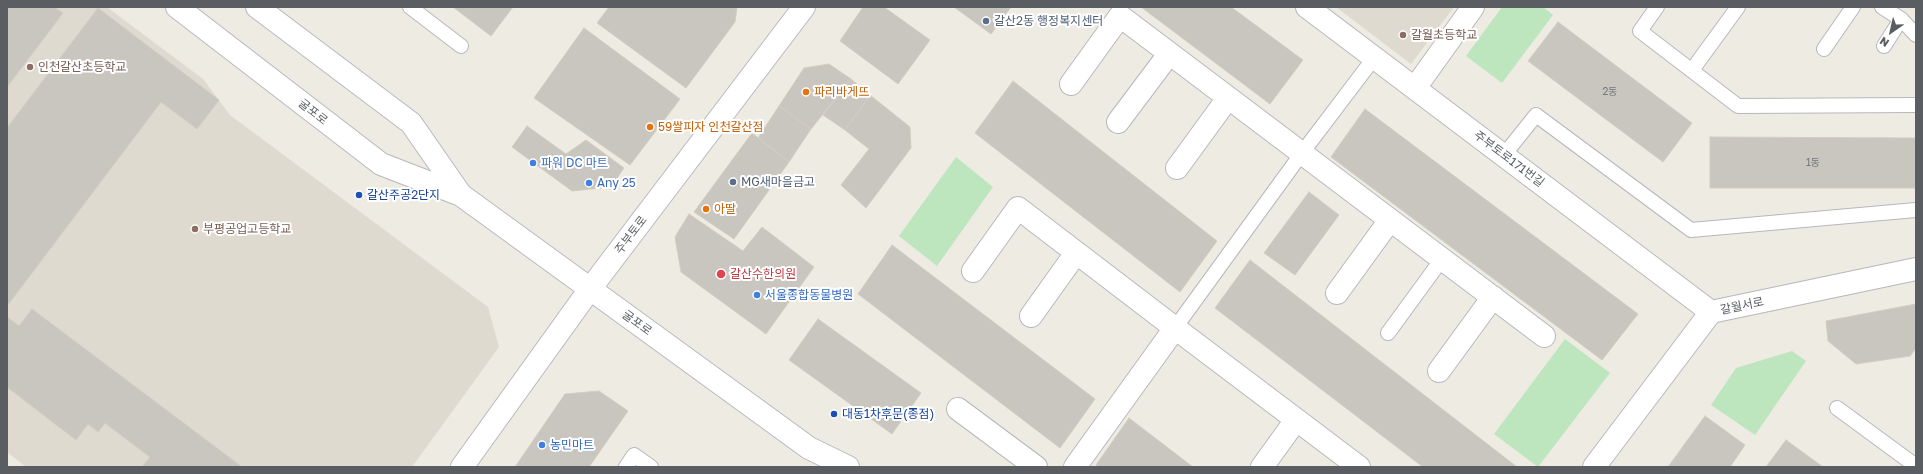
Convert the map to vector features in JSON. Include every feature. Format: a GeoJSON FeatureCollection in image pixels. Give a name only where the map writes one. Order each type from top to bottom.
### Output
{"type":"FeatureCollection","features":[{"type":"Feature","properties":{"kind":"street","name":"굴포로"},"geometry":{"type":"LineString","coordinates":[[177,7],[381,164],[461,195],[812,450],[848,467]]}},
{"type":"Feature","properties":{"kind":"street","name":"굴포로"},"geometry":{"type":"LineString","coordinates":[[257,7],[411,123],[461,195]]}},
{"type":"Feature","properties":{"kind":"street","name":"주부토로"},"geometry":{"type":"LineString","coordinates":[[462,467],[590,289],[804,7]]}},
{"type":"Feature","properties":{"kind":"street","name":"주부토로171번길"},"geometry":{"type":"LineString","coordinates":[[1307,7],[1711,312]]}},
{"type":"Feature","properties":{"kind":"street"},"geometry":{"type":"LineString","coordinates":[[1415,88],[1473,7]]}},
{"type":"Feature","properties":{"kind":"street"},"geometry":{"type":"LineString","coordinates":[[1071,84],[1120,16],[1544,336]]}},
{"type":"Feature","properties":{"kind":"street"},"geometry":{"type":"LineString","coordinates":[[1118,122],[1169,54]]}},
{"type":"Feature","properties":{"kind":"street"},"geometry":{"type":"LineString","coordinates":[[1177,168],[1228,98]]}},
{"type":"Feature","properties":{"kind":"street"},"geometry":{"type":"LineString","coordinates":[[973,272],[1018,208],[1355,466]]}},
{"type":"Feature","properties":{"kind":"street"},"geometry":{"type":"LineString","coordinates":[[1337,293],[1390,220]]}},
{"type":"Feature","properties":{"kind":"street"},"geometry":{"type":"LineString","coordinates":[[1031,316],[1076,253]]}},
{"type":"Feature","properties":{"kind":"street","name":"갈월서로"},"geometry":{"type":"LineString","coordinates":[[1594,467],[1711,312],[1916,269]]}},
{"type":"Feature","properties":{"kind":"street"},"geometry":{"type":"LineString","coordinates":[[1439,371],[1493,297]]}},
{"type":"Feature","properties":{"kind":"street"},"geometry":{"type":"LineString","coordinates":[[1075,467],[1175,328]]}},
{"type":"Feature","properties":{"kind":"street"},"geometry":{"type":"LineString","coordinates":[[958,410],[1036,467]]}},
{"type":"Feature","properties":{"kind":"street"},"geometry":{"type":"LineString","coordinates":[[1262,467],[1296,420]]}},
{"type":"Feature","properties":{"kind":"street","name":"굴포로"},"geometry":{"type":"LineString","coordinates":[[812,450],[827,467]]}},
{"type":"Feature","properties":{"kind":"lane"},"geometry":{"type":"LineString","coordinates":[[410,7],[461,46]]}},
{"type":"Feature","properties":{"kind":"lane"},"geometry":{"type":"LineString","coordinates":[[1657,7],[1640,30],[1738,106],[1916,105]]}},
{"type":"Feature","properties":{"kind":"lane"},"geometry":{"type":"LineString","coordinates":[[1692,70],[1738,7]]}},
{"type":"Feature","properties":{"kind":"lane"},"geometry":{"type":"LineString","coordinates":[[1824,49],[1853,7]]}},
{"type":"Feature","properties":{"kind":"lane"},"geometry":{"type":"LineString","coordinates":[[1882,7],[1901,19],[1916,35]]}},
{"type":"Feature","properties":{"kind":"lane"},"geometry":{"type":"LineString","coordinates":[[1884,46],[1901,19]]}},
{"type":"Feature","properties":{"kind":"lane"},"geometry":{"type":"LineString","coordinates":[[1175,328],[1302,153],[1374,58]]}},
{"type":"Feature","properties":{"kind":"lane"},"geometry":{"type":"LineString","coordinates":[[1504,155],[1536,115],[1691,230],[1916,210]]}},
{"type":"Feature","properties":{"kind":"lane"},"geometry":{"type":"LineString","coordinates":[[1388,333],[1442,259]]}},
{"type":"Feature","properties":{"kind":"lane"},"geometry":{"type":"LineString","coordinates":[[1837,408],[1916,466]]}},
{"type":"Feature","properties":{"kind":"lane"},"geometry":{"type":"LineString","coordinates":[[626,467],[634,455],[651,467]]}},
{"type":"Feature","properties":{"kind":"shaded area","name":"부평공업고등학교"},"geometry":{"type":"Polygon","coordinates":[[[7,7],[107,7],[203,79],[230,115],[488,307],[499,347],[412,467],[26,467],[7,452],[7,7]]]}},
{"type":"Feature","properties":{"kind":"shaded area","name":"갈월초등학교"},"geometry":{"type":"Polygon","coordinates":[[[1336,7],[1454,7],[1411,64],[1336,7]]]}},
{"type":"Feature","properties":{"kind":"green space"},"geometry":{"type":"Polygon","coordinates":[[[1502,7],[1543,7],[1553,15],[1502,83],[1466,56],[1502,7]]]}},
{"type":"Feature","properties":{"kind":"green space"},"geometry":{"type":"Polygon","coordinates":[[[956,157],[993,187],[937,266],[899,236],[956,157]]]}},
{"type":"Feature","properties":{"kind":"green space"},"geometry":{"type":"Polygon","coordinates":[[[1565,339],[1610,373],[1538,467],[1494,434],[1565,339]]]}},
{"type":"Feature","properties":{"kind":"green space"},"geometry":{"type":"Polygon","coordinates":[[[1792,351],[1806,361],[1755,435],[1711,405],[1736,368],[1792,351]]]}},
{"type":"Feature","properties":{"kind":"building"},"geometry":{"type":"Polygon","coordinates":[[[7,7],[54,7],[63,13],[7,87],[7,7]]]}},
{"type":"Feature","properties":{"kind":"building"},"geometry":{"type":"Polygon","coordinates":[[[453,7],[513,7],[491,36],[453,7]]]}},
{"type":"Feature","properties":{"kind":"building"},"geometry":{"type":"Polygon","coordinates":[[[609,7],[737,7],[735,22],[686,88],[597,23],[609,7]]]}},
{"type":"Feature","properties":{"kind":"building"},"geometry":{"type":"Polygon","coordinates":[[[863,7],[884,7],[930,40],[898,84],[840,41],[863,7]]]}},
{"type":"Feature","properties":{"kind":"building","name":"갈산2동 행정복지센터"},"geometry":{"type":"Polygon","coordinates":[[[954,7],[1011,7],[991,34],[954,7]]]}},
{"type":"Feature","properties":{"kind":"building"},"geometry":{"type":"Polygon","coordinates":[[[1141,7],[1231,7],[1303,60],[1270,104],[1141,7]]]}},
{"type":"Feature","properties":{"kind":"building"},"geometry":{"type":"Polygon","coordinates":[[[98,8],[219,100],[197,129],[161,102],[7,306],[7,128],[98,8]]]}},
{"type":"Feature","properties":{"kind":"building"},"geometry":{"type":"Polygon","coordinates":[[[1558,22],[1692,123],[1663,162],[1528,61],[1558,22]]]}},
{"type":"Feature","properties":{"kind":"building"},"geometry":{"type":"Polygon","coordinates":[[[584,28],[680,99],[630,165],[534,98],[584,28]]]}},
{"type":"Feature","properties":{"kind":"building"},"geometry":{"type":"Polygon","coordinates":[[[829,64],[851,79],[811,129],[779,106],[804,68],[829,64]]]}},
{"type":"Feature","properties":{"kind":"building"},"geometry":{"type":"Polygon","coordinates":[[[851,79],[870,95],[845,130],[823,115],[851,79]]]}},
{"type":"Feature","properties":{"kind":"building"},"geometry":{"type":"Polygon","coordinates":[[[1013,81],[1217,241],[1180,292],[975,133],[1013,81]]]}},
{"type":"Feature","properties":{"kind":"building"},"geometry":{"type":"Polygon","coordinates":[[[870,95],[910,127],[911,148],[866,208],[841,185],[869,149],[845,130],[870,95]]]}},
{"type":"Feature","properties":{"kind":"building"},"geometry":{"type":"Polygon","coordinates":[[[779,106],[811,129],[789,162],[758,138],[779,106]]]}},
{"type":"Feature","properties":{"kind":"building"},"geometry":{"type":"Polygon","coordinates":[[[1365,109],[1638,314],[1602,360],[1331,157],[1365,109]]]}},
{"type":"Feature","properties":{"kind":"building"},"geometry":{"type":"Polygon","coordinates":[[[527,126],[566,154],[586,140],[624,168],[611,187],[572,191],[512,147],[527,126]]]}},
{"type":"Feature","properties":{"kind":"building"},"geometry":{"type":"Polygon","coordinates":[[[752,133],[789,162],[734,239],[694,212],[752,133]]]}},
{"type":"Feature","properties":{"kind":"building"},"geometry":{"type":"Polygon","coordinates":[[[1710,137],[1916,138],[1916,188],[1710,188],[1710,137]]]}},
{"type":"Feature","properties":{"kind":"building"},"geometry":{"type":"Polygon","coordinates":[[[1309,192],[1339,215],[1295,275],[1264,253],[1309,192]]]}},
{"type":"Feature","properties":{"kind":"building"},"geometry":{"type":"Polygon","coordinates":[[[689,214],[743,251],[762,227],[814,267],[766,334],[681,272],[675,237],[689,214]]]}},
{"type":"Feature","properties":{"kind":"building"},"geometry":{"type":"Polygon","coordinates":[[[892,245],[1095,399],[1060,448],[858,294],[892,245]]]}},
{"type":"Feature","properties":{"kind":"building"},"geometry":{"type":"Polygon","coordinates":[[[1250,260],[1517,467],[1423,467],[1215,308],[1250,260]]]}},
{"type":"Feature","properties":{"kind":"building"},"geometry":{"type":"Polygon","coordinates":[[[1916,304],[1916,348],[1910,356],[1856,364],[1828,341],[1826,321],[1916,304]]]}},
{"type":"Feature","properties":{"kind":"building"},"geometry":{"type":"Polygon","coordinates":[[[32,309],[242,467],[142,467],[150,457],[105,423],[98,432],[88,424],[76,440],[7,387],[7,317],[19,326],[32,309]]]}},
{"type":"Feature","properties":{"kind":"building"},"geometry":{"type":"Polygon","coordinates":[[[818,319],[921,393],[892,434],[789,360],[818,319]]]}},
{"type":"Feature","properties":{"kind":"building"},"geometry":{"type":"Polygon","coordinates":[[[599,391],[628,411],[589,467],[515,467],[565,394],[599,391]]]}},
{"type":"Feature","properties":{"kind":"building"},"geometry":{"type":"Polygon","coordinates":[[[1705,416],[1745,445],[1730,467],[1668,467],[1705,416]]]}},
{"type":"Feature","properties":{"kind":"building"},"geometry":{"type":"Polygon","coordinates":[[[1129,418],[1193,467],[1098,467],[1096,465],[1129,418]]]}},
{"type":"Feature","properties":{"kind":"building"},"geometry":{"type":"Polygon","coordinates":[[[1786,440],[1823,467],[1766,467],[1786,440]]]}},
{"type":"Feature","properties":{"kind":"place","name":"갈산2동 행정복지센터"},"geometry":{"type":"Point","coordinates":[986,21]}},
{"type":"Feature","properties":{"kind":"place","name":"갈월초등학교"},"geometry":{"type":"Point","coordinates":[1403,35]}},
{"type":"Feature","properties":{"kind":"place","name":"인천갈산초등학교"},"geometry":{"type":"Point","coordinates":[30,67]}},
{"type":"Feature","properties":{"kind":"place","name":"파리바게뜨"},"geometry":{"type":"Point","coordinates":[806,92]}},
{"type":"Feature","properties":{"kind":"place","name":"59쌀피자 인천갈산점"},"geometry":{"type":"Point","coordinates":[650,127]}},
{"type":"Feature","properties":{"kind":"place","name":"파워 DC 마트"},"geometry":{"type":"Point","coordinates":[533,163]}},
{"type":"Feature","properties":{"kind":"place","name":"MG새마을금고"},"geometry":{"type":"Point","coordinates":[733,182]}},
{"type":"Feature","properties":{"kind":"place","name":"Any 25"},"geometry":{"type":"Point","coordinates":[589,183]}},
{"type":"Feature","properties":{"kind":"place","name":"갈산주공2단지"},"geometry":{"type":"Point","coordinates":[359,195]}},
{"type":"Feature","properties":{"kind":"place","name":"아딸"},"geometry":{"type":"Point","coordinates":[706,209]}},
{"type":"Feature","properties":{"kind":"place","name":"부평공업고등학교"},"geometry":{"type":"Point","coordinates":[195,229]}},
{"type":"Feature","properties":{"kind":"place","name":"갈산수한의원"},"geometry":{"type":"Point","coordinates":[721,274]}},
{"type":"Feature","properties":{"kind":"place","name":"서울종합동물병원"},"geometry":{"type":"Point","coordinates":[757,295]}},
{"type":"Feature","properties":{"kind":"place","name":"대동1차후문(종점)"},"geometry":{"type":"Point","coordinates":[834,414]}},
{"type":"Feature","properties":{"kind":"place","name":"농민마트"},"geometry":{"type":"Point","coordinates":[542,445]}}]}
